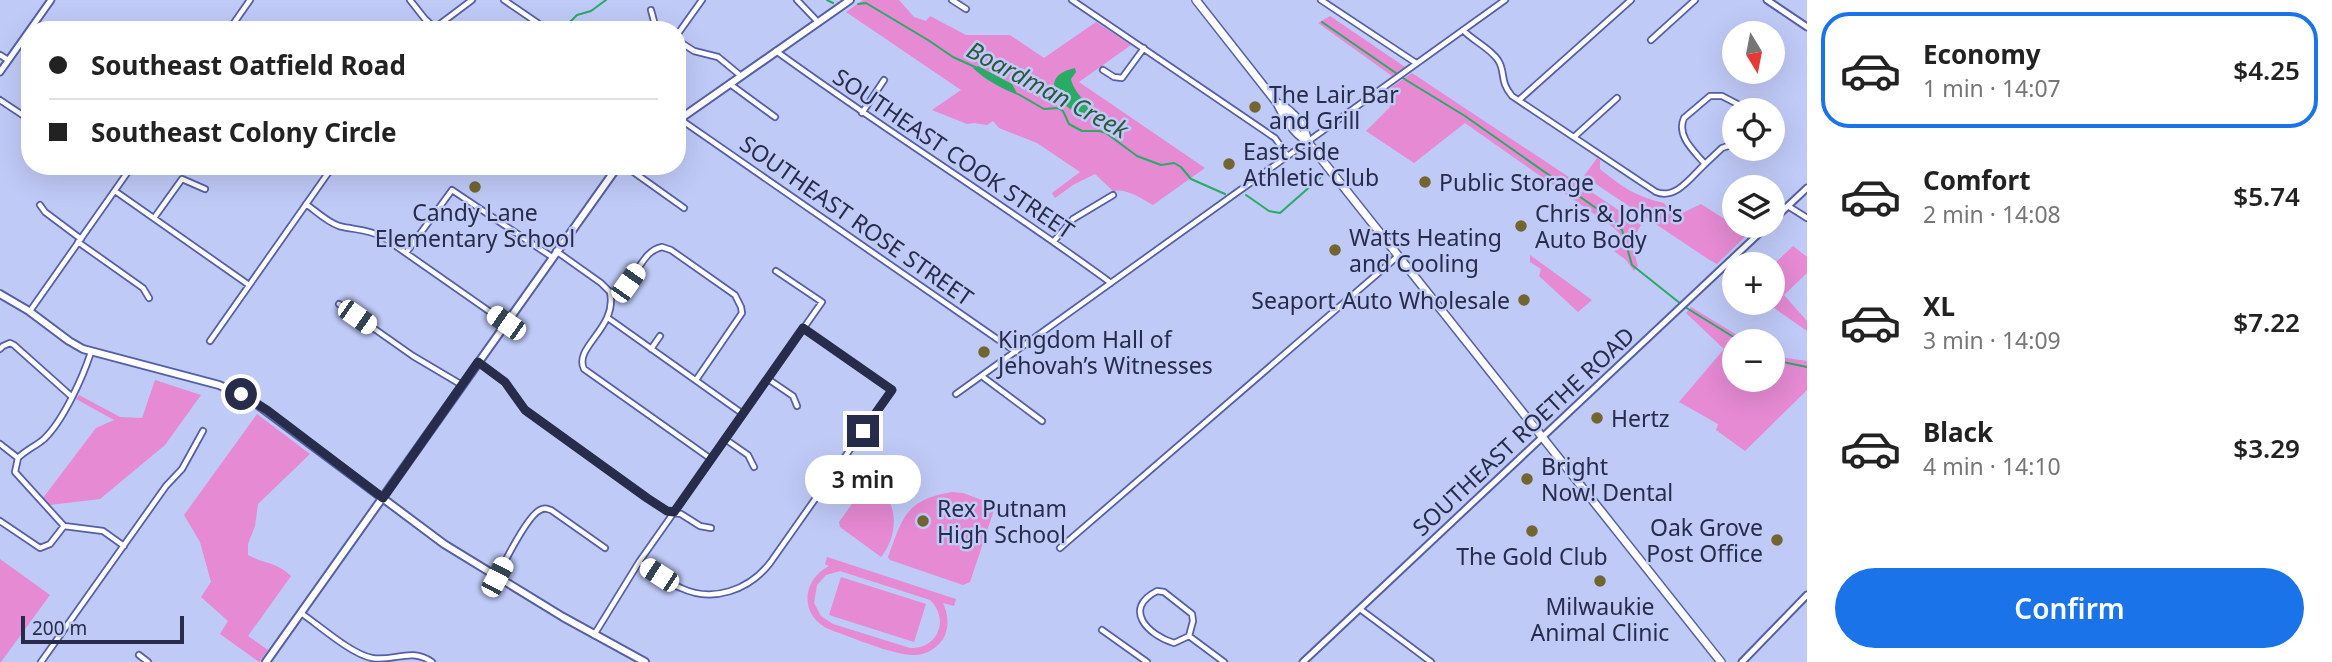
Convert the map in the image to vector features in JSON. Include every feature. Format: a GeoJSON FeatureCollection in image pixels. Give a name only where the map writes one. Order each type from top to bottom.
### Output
{"type":"FeatureCollection","features":[{"type":"Feature","properties":{"kind":"main road"},"geometry":{"type":"LineString","coordinates":[[686,114],[850,0]]}},
{"type":"Feature","properties":{"kind":"main road"},"geometry":{"type":"LineString","coordinates":[[1196,0],[1278,103],[1299,137],[1307,141],[1721,662]]}},
{"type":"Feature","properties":{"kind":"main road"},"geometry":{"type":"LineString","coordinates":[[266,662],[611,175]]}},
{"type":"Feature","properties":{"kind":"main road"},"geometry":{"type":"LineString","coordinates":[[0,294],[69,341],[91,352],[226,388],[254,401],[444,544],[594,635],[645,662]]}},
{"type":"Feature","properties":{"kind":"street"},"geometry":{"type":"LineString","coordinates":[[37,21],[50,0]]}},
{"type":"Feature","properties":{"kind":"street"},"geometry":{"type":"LineString","coordinates":[[235,21],[250,0]]}},
{"type":"Feature","properties":{"kind":"street"},"geometry":{"type":"LineString","coordinates":[[410,0],[428,21]]}},
{"type":"Feature","properties":{"kind":"street"},"geometry":{"type":"LineString","coordinates":[[445,21],[472,0]]}},
{"type":"Feature","properties":{"kind":"street"},"geometry":{"type":"LineString","coordinates":[[504,0],[535,21]]}},
{"type":"Feature","properties":{"kind":"street"},"geometry":{"type":"LineString","coordinates":[[686,22],[702,0]]}},
{"type":"Feature","properties":{"kind":"street"},"geometry":{"type":"LineString","coordinates":[[797,0],[818,22]]}},
{"type":"Feature","properties":{"kind":"street"},"geometry":{"type":"LineString","coordinates":[[952,0],[966,9]]}},
{"type":"Feature","properties":{"kind":"street"},"geometry":{"type":"LineString","coordinates":[[1072,0],[1275,138],[1287,155]]}},
{"type":"Feature","properties":{"kind":"street"},"geometry":{"type":"LineString","coordinates":[[1321,0],[1416,63]]}},
{"type":"Feature","properties":{"kind":"street"},"geometry":{"type":"LineString","coordinates":[[956,394],[1505,0]]}},
{"type":"Feature","properties":{"kind":"street"},"geometry":{"type":"LineString","coordinates":[[1519,100],[1632,0]]}},
{"type":"Feature","properties":{"kind":"street"},"geometry":{"type":"LineString","coordinates":[[1651,40],[1695,0]]}},
{"type":"Feature","properties":{"kind":"street"},"geometry":{"type":"LineString","coordinates":[[1767,0],[1807,27]]}},
{"type":"Feature","properties":{"kind":"street"},"geometry":{"type":"LineString","coordinates":[[651,10],[654,21]]}},
{"type":"Feature","properties":{"kind":"street"},"geometry":{"type":"LineString","coordinates":[[1463,30],[1497,58],[1506,89],[1519,100],[1662,195],[1676,192],[1722,148]]}},
{"type":"Feature","properties":{"kind":"street"},"geometry":{"type":"LineString","coordinates":[[0,72],[21,44]]}},
{"type":"Feature","properties":{"kind":"street"},"geometry":{"type":"LineString","coordinates":[[686,46],[694,51],[718,57],[741,76]]}},
{"type":"Feature","properties":{"kind":"street"},"geometry":{"type":"LineString","coordinates":[[1103,70],[1114,77],[1122,78],[1144,48]]}},
{"type":"Feature","properties":{"kind":"street","name":"SOUTHEAST COOK STREET"},"geometry":{"type":"LineString","coordinates":[[776,51],[1111,283]]}},
{"type":"Feature","properties":{"kind":"street"},"geometry":{"type":"LineString","coordinates":[[0,55],[8,60]]}},
{"type":"Feature","properties":{"kind":"street"},"geometry":{"type":"LineString","coordinates":[[862,113],[884,80]]}},
{"type":"Feature","properties":{"kind":"street"},"geometry":{"type":"LineString","coordinates":[[730,84],[775,117]]}},
{"type":"Feature","properties":{"kind":"street"},"geometry":{"type":"LineString","coordinates":[[1705,164],[1682,134],[1684,118],[1710,96],[1726,98]]}},
{"type":"Feature","properties":{"kind":"street"},"geometry":{"type":"LineString","coordinates":[[1574,137],[1616,98]]}},
{"type":"Feature","properties":{"kind":"street"},"geometry":{"type":"LineString","coordinates":[[0,100],[21,114]]}},
{"type":"Feature","properties":{"kind":"street","name":"SOUTHEAST ROSE STREET"},"geometry":{"type":"LineString","coordinates":[[686,125],[1016,352]]}},
{"type":"Feature","properties":{"kind":"street"},"geometry":{"type":"LineString","coordinates":[[29,312],[126,175]]}},
{"type":"Feature","properties":{"kind":"street"},"geometry":{"type":"LineString","coordinates":[[210,341],[327,175]]}},
{"type":"Feature","properties":{"kind":"street"},"geometry":{"type":"LineString","coordinates":[[638,175],[684,208]]}},
{"type":"Feature","properties":{"kind":"street"},"geometry":{"type":"LineString","coordinates":[[154,218],[182,179],[205,189]]}},
{"type":"Feature","properties":{"kind":"street"},"geometry":{"type":"LineString","coordinates":[[1785,209],[1807,188]]}},
{"type":"Feature","properties":{"kind":"street"},"geometry":{"type":"LineString","coordinates":[[406,253],[452,190],[601,283],[610,292],[612,304],[608,318],[583,354],[584,369],[711,459]]}},
{"type":"Feature","properties":{"kind":"street"},"geometry":{"type":"LineString","coordinates":[[115,191],[249,285]]}},
{"type":"Feature","properties":{"kind":"street"},"geometry":{"type":"LineString","coordinates":[[1054,241],[1073,219],[1113,195]]}},
{"type":"Feature","properties":{"kind":"street"},"geometry":{"type":"LineString","coordinates":[[306,204],[331,222],[371,232],[406,253],[506,323]]}},
{"type":"Feature","properties":{"kind":"street"},"geometry":{"type":"LineString","coordinates":[[40,205],[45,212],[143,288],[149,298]]}},
{"type":"Feature","properties":{"kind":"street"},"geometry":{"type":"LineString","coordinates":[[1788,206],[1807,218]]}},
{"type":"Feature","properties":{"kind":"street","name":"SOUTHEAST ROETHE ROAD"},"geometry":{"type":"LineString","coordinates":[[1303,662],[1754,238]]}},
{"type":"Feature","properties":{"kind":"street"},"geometry":{"type":"LineString","coordinates":[[610,292],[625,287],[650,252],[662,247],[671,250],[735,295],[742,313],[696,380]]}},
{"type":"Feature","properties":{"kind":"street"},"geometry":{"type":"LineString","coordinates":[[1060,548],[1398,256]]}},
{"type":"Feature","properties":{"kind":"street"},"geometry":{"type":"LineString","coordinates":[[594,635],[639,562],[822,302],[776,271]]}},
{"type":"Feature","properties":{"kind":"street"},"geometry":{"type":"LineString","coordinates":[[339,304],[413,356],[462,385]]}},
{"type":"Feature","properties":{"kind":"street"},"geometry":{"type":"LineString","coordinates":[[608,318],[743,414]]}},
{"type":"Feature","properties":{"kind":"street"},"geometry":{"type":"LineString","coordinates":[[639,562],[678,587],[693,593],[727,593],[751,582],[770,563],[892,390],[803,328]]}},
{"type":"Feature","properties":{"kind":"street"},"geometry":{"type":"LineString","coordinates":[[651,349],[660,336]]}},
{"type":"Feature","properties":{"kind":"street"},"geometry":{"type":"LineString","coordinates":[[0,349],[10,343],[14,345],[71,396]]}},
{"type":"Feature","properties":{"kind":"street"},"geometry":{"type":"LineString","coordinates":[[91,352],[84,374],[48,435],[18,458],[14,467],[17,477],[64,526],[103,531],[124,546]]}},
{"type":"Feature","properties":{"kind":"street"},"geometry":{"type":"LineString","coordinates":[[478,362],[505,382],[525,410],[647,498],[667,511],[681,514],[700,526],[711,528]]}},
{"type":"Feature","properties":{"kind":"street"},"geometry":{"type":"LineString","coordinates":[[983,377],[1042,421]]}},
{"type":"Feature","properties":{"kind":"street"},"geometry":{"type":"LineString","coordinates":[[768,379],[793,396],[797,406]]}},
{"type":"Feature","properties":{"kind":"street"},"geometry":{"type":"LineString","coordinates":[[41,662],[166,486],[182,469],[203,431]]}},
{"type":"Feature","properties":{"kind":"street"},"geometry":{"type":"LineString","coordinates":[[725,439],[748,455],[754,467]]}},
{"type":"Feature","properties":{"kind":"street"},"geometry":{"type":"LineString","coordinates":[[0,444],[18,458]]}},
{"type":"Feature","properties":{"kind":"street"},"geometry":{"type":"LineString","coordinates":[[497,577],[514,543],[537,512],[544,509],[551,510],[605,548]]}},
{"type":"Feature","properties":{"kind":"street"},"geometry":{"type":"LineString","coordinates":[[0,521],[40,548],[50,544],[64,526]]}},
{"type":"Feature","properties":{"kind":"street"},"geometry":{"type":"LineString","coordinates":[[1164,592],[1192,614],[1189,636],[1178,642],[1168,641],[1143,623],[1139,612],[1151,594],[1164,592]]}},
{"type":"Feature","properties":{"kind":"street"},"geometry":{"type":"LineString","coordinates":[[1742,662],[1807,596]]}},
{"type":"Feature","properties":{"kind":"street"},"geometry":{"type":"LineString","coordinates":[[1360,609],[1431,662]]}},
{"type":"Feature","properties":{"kind":"street"},"geometry":{"type":"LineString","coordinates":[[301,613],[371,658],[423,655],[432,662]]}},
{"type":"Feature","properties":{"kind":"street"},"geometry":{"type":"LineString","coordinates":[[1102,629],[1147,662]]}},
{"type":"Feature","properties":{"kind":"street"},"geometry":{"type":"LineString","coordinates":[[1189,636],[1224,662]]}},
{"type":"Feature","properties":{"kind":"street"},"geometry":{"type":"LineString","coordinates":[[139,655],[148,662]]}},
{"type":"Feature","properties":{"kind":"shaded area"},"geometry":{"type":"Polygon","coordinates":[[[863,0],[899,0],[914,17],[926,21],[930,16],[966,35],[1010,35],[1044,58],[1096,22],[1131,45],[1079,82],[1205,168],[1153,205],[1128,192],[1113,191],[1095,174],[1055,198],[1052,193],[1080,172],[1037,143],[999,128],[993,121],[987,125],[967,124],[932,110],[961,90],[846,12],[863,0]]]}},
{"type":"Feature","properties":{"kind":"shaded area"},"geometry":{"type":"Polygon","coordinates":[[[1330,16],[1405,67],[1392,76],[1318,23],[1330,16]]]}},
{"type":"Feature","properties":{"kind":"shaded area"},"geometry":{"type":"Polygon","coordinates":[[[978,66],[1012,84],[1018,95],[1000,87],[973,68],[978,66]]]}},
{"type":"Feature","properties":{"kind":"shaded area"},"geometry":{"type":"Polygon","coordinates":[[[1075,68],[1076,72],[1071,79],[1089,110],[1090,116],[1086,118],[1061,101],[1054,85],[1056,78],[1063,72],[1075,68]]]}},
{"type":"Feature","properties":{"kind":"shaded area"},"geometry":{"type":"Polygon","coordinates":[[[1412,73],[1641,225],[1635,240],[1634,250],[1638,266],[1634,271],[1626,260],[1614,251],[1622,244],[1620,234],[1614,228],[1465,123],[1414,163],[1366,131],[1390,107],[1386,91],[1412,73]]]}},
{"type":"Feature","properties":{"kind":"shaded area"},"geometry":{"type":"Polygon","coordinates":[[[1597,158],[1600,160],[1600,169],[1614,180],[1637,194],[1664,203],[1671,214],[1676,216],[1701,204],[1722,217],[1722,238],[1744,238],[1729,252],[1722,252],[1722,259],[1717,264],[1584,176],[1597,158]]]}},
{"type":"Feature","properties":{"kind":"shaded area"},"geometry":{"type":"Polygon","coordinates":[[[1793,246],[1807,257],[1807,273],[1785,294],[1785,254],[1793,246]]]}},
{"type":"Feature","properties":{"kind":"shaded area"},"geometry":{"type":"Polygon","coordinates":[[[1530,255],[1592,300],[1578,312],[1539,276],[1541,269],[1530,262],[1530,255]]]}},
{"type":"Feature","properties":{"kind":"shaded area"},"geometry":{"type":"Polygon","coordinates":[[[1785,296],[1807,321],[1807,331],[1784,315],[1785,296]]]}},
{"type":"Feature","properties":{"kind":"shaded area"},"geometry":{"type":"Polygon","coordinates":[[[1691,307],[1727,329],[1722,329],[1722,347],[1686,313],[1691,307]]]}},
{"type":"Feature","properties":{"kind":"shaded area"},"geometry":{"type":"Polygon","coordinates":[[[1722,351],[1722,392],[1785,392],[1785,358],[1807,361],[1807,390],[1745,451],[1716,430],[1718,424],[1679,402],[1722,351]]]}},
{"type":"Feature","properties":{"kind":"shaded area"},"geometry":{"type":"Polygon","coordinates":[[[155,380],[201,395],[165,445],[100,499],[50,505],[43,498],[96,428],[114,420],[76,399],[79,395],[120,417],[142,418],[155,380]]]}},
{"type":"Feature","properties":{"kind":"shaded area"},"geometry":{"type":"Polygon","coordinates":[[[257,414],[310,454],[258,504],[255,526],[248,544],[248,555],[281,568],[291,576],[248,636],[268,650],[259,662],[220,634],[228,621],[201,597],[211,582],[200,542],[184,515],[257,414]]]}},
{"type":"Feature","properties":{"kind":"shaded area"},"geometry":{"type":"Polygon","coordinates":[[[869,480],[886,495],[893,515],[892,537],[881,557],[840,527],[839,522],[869,480]]]}},
{"type":"Feature","properties":{"kind":"shaded area"},"geometry":{"type":"Polygon","coordinates":[[[952,492],[990,503],[994,510],[970,582],[963,585],[890,560],[888,557],[908,512],[924,500],[952,492]]]}},
{"type":"Feature","properties":{"kind":"shaded area"},"geometry":{"type":"Polygon","coordinates":[[[827,557],[956,599],[954,606],[943,603],[948,621],[943,639],[927,652],[919,655],[906,654],[873,646],[821,624],[809,608],[808,599],[813,581],[829,566],[825,564],[827,557]],[[840,571],[826,575],[817,585],[814,603],[821,616],[833,624],[910,648],[928,644],[938,632],[939,616],[930,600],[840,571]]]}},
{"type":"Feature","properties":{"kind":"shaded area"},"geometry":{"type":"Polygon","coordinates":[[[0,559],[50,595],[1,662],[0,662],[0,559]]]}},
{"type":"Feature","properties":{"kind":"shaded area"},"geometry":{"type":"Polygon","coordinates":[[[841,577],[926,604],[914,642],[829,615],[841,577]]]}},
{"type":"Feature","properties":{"kind":"waterway"},"geometry":{"type":"LineString","coordinates":[[571,21],[606,0]]}},
{"type":"Feature","properties":{"kind":"waterway","name":"Boardman Creek"},"geometry":{"type":"LineString","coordinates":[[827,0],[833,3]]}},
{"type":"Feature","properties":{"kind":"waterway","name":"Boardman Creek"},"geometry":{"type":"LineString","coordinates":[[858,4],[866,3],[953,57],[975,67]]}},
{"type":"Feature","properties":{"kind":"waterway"},"geometry":{"type":"LineString","coordinates":[[1322,22],[1406,80],[1465,116],[1613,220],[1622,230],[1632,265],[1681,304]]}},
{"type":"Feature","properties":{"kind":"waterway","name":"Boardman Creek"},"geometry":{"type":"LineString","coordinates":[[1018,94],[1044,109],[1058,108],[1063,111],[1069,124],[1082,131],[1106,133],[1137,156],[1161,165],[1174,163],[1191,179],[1225,194]]}},
{"type":"Feature","properties":{"kind":"waterway","name":"Boardman Creek"},"geometry":{"type":"LineString","coordinates":[[1246,195],[1269,211],[1280,213],[1321,177]]}},
{"type":"Feature","properties":{"kind":"waterway"},"geometry":{"type":"LineString","coordinates":[[1685,307],[1722,330]]}},
{"type":"Feature","properties":{"kind":"waterway"},"geometry":{"type":"LineString","coordinates":[[1785,362],[1807,367]]}},
{"type":"Feature","properties":{"kind":"place","name":"The Lair Bar and Grill"},"geometry":{"type":"Point","coordinates":[1255,107]}},
{"type":"Feature","properties":{"kind":"place","name":"East Side Athletic Club"},"geometry":{"type":"Point","coordinates":[1229,164]}},
{"type":"Feature","properties":{"kind":"place","name":"Public Storage"},"geometry":{"type":"Point","coordinates":[1425,182]}},
{"type":"Feature","properties":{"kind":"place","name":"Candy Lane Elementary School"},"geometry":{"type":"Point","coordinates":[475,187]}},
{"type":"Feature","properties":{"kind":"place","name":"Chris & John's Auto Body"},"geometry":{"type":"Point","coordinates":[1521,226]}},
{"type":"Feature","properties":{"kind":"place","name":"Watts Heating and Cooling"},"geometry":{"type":"Point","coordinates":[1335,250]}},
{"type":"Feature","properties":{"kind":"place","name":"Seaport Auto Wholesale"},"geometry":{"type":"Point","coordinates":[1524,300]}},
{"type":"Feature","properties":{"kind":"place","name":"Kingdom Hall of Jehovah’s Witnesses"},"geometry":{"type":"Point","coordinates":[984,352]}},
{"type":"Feature","properties":{"kind":"place","name":"Hertz"},"geometry":{"type":"Point","coordinates":[1597,418]}},
{"type":"Feature","properties":{"kind":"place","name":"Bright Now! Dental"},"geometry":{"type":"Point","coordinates":[1527,479]}},
{"type":"Feature","properties":{"kind":"place","name":"Rex Putnam High School"},"geometry":{"type":"Point","coordinates":[923,521]}},
{"type":"Feature","properties":{"kind":"place","name":"The Gold Club"},"geometry":{"type":"Point","coordinates":[1532,531]}},
{"type":"Feature","properties":{"kind":"place","name":"Oak Grove Post Office"},"geometry":{"type":"Point","coordinates":[1777,540]}},
{"type":"Feature","properties":{"kind":"place","name":"Milwaukie Animal Clinic"},"geometry":{"type":"Point","coordinates":[1600,581]}},
{"type":"Feature","properties":{"kind":"route"},"geometry":{"type":"LineString","coordinates":[[241,394],[267,410],[383,498],[478,362],[505,382],[525,410],[647,498],[667,511],[674,512],[803,328],[892,390],[863,431]]}}]}
